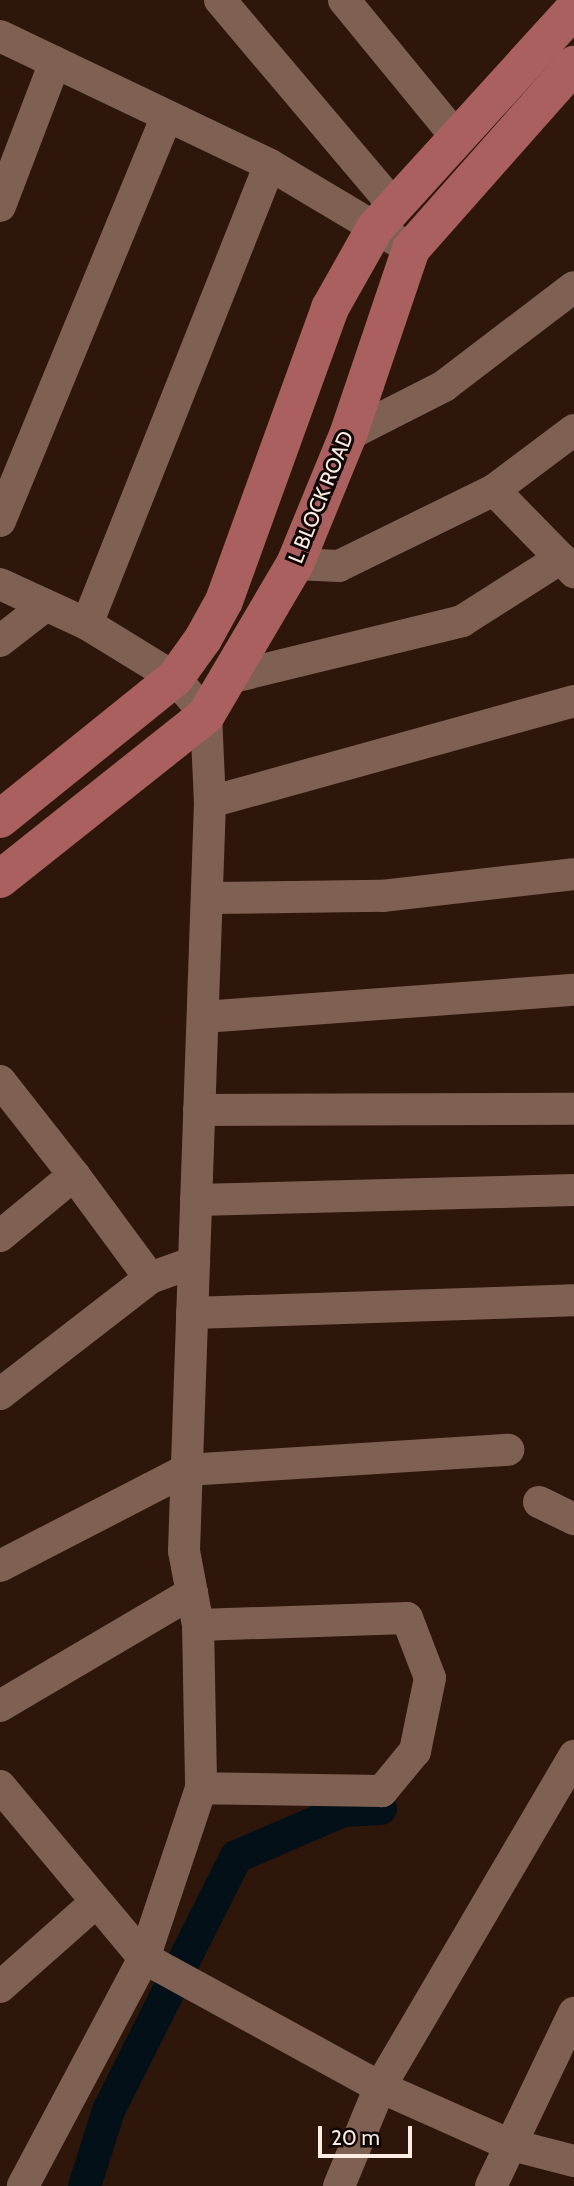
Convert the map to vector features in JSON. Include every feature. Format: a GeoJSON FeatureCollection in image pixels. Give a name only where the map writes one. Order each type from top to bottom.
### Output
{"type":"FeatureCollection","features":[{"type":"Feature","properties":{"kind":"main road"},"geometry":{"type":"LineString","coordinates":[[0,819],[175,678],[224,601],[330,308],[384,216],[574,9]]}},
{"type":"Feature","properties":{"kind":"main road","name":"L BLOCK ROAD"},"geometry":{"type":"LineString","coordinates":[[0,878],[206,715],[295,564],[348,435],[381,328],[411,250],[574,65]]}},
{"type":"Feature","properties":{"kind":"main road"},"geometry":{"type":"LineString","coordinates":[[330,308],[381,328]]}},
{"type":"Feature","properties":{"kind":"street"},"geometry":{"type":"LineString","coordinates":[[220,0],[411,250]]}},
{"type":"Feature","properties":{"kind":"street"},"geometry":{"type":"LineString","coordinates":[[344,0],[456,137]]}},
{"type":"Feature","properties":{"kind":"street"},"geometry":{"type":"LineString","coordinates":[[0,36],[270,165],[384,216]]}},
{"type":"Feature","properties":{"kind":"street"},"geometry":{"type":"LineString","coordinates":[[0,206],[55,62]]}},
{"type":"Feature","properties":{"kind":"street"},"geometry":{"type":"LineString","coordinates":[[0,521],[167,116]]}},
{"type":"Feature","properties":{"kind":"street"},"geometry":{"type":"LineString","coordinates":[[87,624],[270,165]]}},
{"type":"Feature","properties":{"kind":"street"},"geometry":{"type":"LineString","coordinates":[[348,435],[444,386],[574,287]]}},
{"type":"Feature","properties":{"kind":"street"},"geometry":{"type":"LineString","coordinates":[[295,564],[339,566],[494,490],[574,430]]}},
{"type":"Feature","properties":{"kind":"street"},"geometry":{"type":"LineString","coordinates":[[229,678],[462,621],[569,563],[494,490]]}},
{"type":"Feature","properties":{"kind":"street"},"geometry":{"type":"LineString","coordinates":[[0,584],[87,624],[175,678],[206,715],[210,802],[184,1551],[198,1625],[201,1788],[152,1963],[23,2186]]}},
{"type":"Feature","properties":{"kind":"street"},"geometry":{"type":"LineString","coordinates":[[0,641],[46,605]]}},
{"type":"Feature","properties":{"kind":"street"},"geometry":{"type":"LineString","coordinates":[[210,802],[574,701]]}},
{"type":"Feature","properties":{"kind":"street"},"geometry":{"type":"LineString","coordinates":[[207,898],[382,896],[574,874]]}},
{"type":"Feature","properties":{"kind":"street"},"geometry":{"type":"LineString","coordinates":[[202,1017],[574,990]]}},
{"type":"Feature","properties":{"kind":"street"},"geometry":{"type":"LineString","coordinates":[[0,1082],[74,1175],[150,1278]]}},
{"type":"Feature","properties":{"kind":"street"},"geometry":{"type":"LineString","coordinates":[[200,1110],[574,1109]]}},
{"type":"Feature","properties":{"kind":"street"},"geometry":{"type":"LineString","coordinates":[[0,1236],[74,1175]]}},
{"type":"Feature","properties":{"kind":"street"},"geometry":{"type":"LineString","coordinates":[[196,1200],[574,1190]]}},
{"type":"Feature","properties":{"kind":"street"},"geometry":{"type":"LineString","coordinates":[[0,1394],[150,1278],[194,1262]]}},
{"type":"Feature","properties":{"kind":"street"},"geometry":{"type":"LineString","coordinates":[[192,1313],[574,1300]]}},
{"type":"Feature","properties":{"kind":"street"},"geometry":{"type":"LineString","coordinates":[[0,1566],[118,1500],[186,1470],[508,1450]]}},
{"type":"Feature","properties":{"kind":"street"},"geometry":{"type":"LineString","coordinates":[[539,1502],[574,1519]]}},
{"type":"Feature","properties":{"kind":"street"},"geometry":{"type":"LineString","coordinates":[[0,1706],[192,1593]]}},
{"type":"Feature","properties":{"kind":"street"},"geometry":{"type":"LineString","coordinates":[[198,1625],[407,1618],[430,1678],[415,1751],[382,1791],[201,1788]]}},
{"type":"Feature","properties":{"kind":"street"},"geometry":{"type":"LineString","coordinates":[[339,2186],[380,2087],[574,1756]]}},
{"type":"Feature","properties":{"kind":"street"},"geometry":{"type":"LineString","coordinates":[[3,1797],[152,1963],[243,2017],[380,2087],[508,2144],[574,2161]]}},
{"type":"Feature","properties":{"kind":"street"},"geometry":{"type":"LineString","coordinates":[[0,1987],[96,1902]]}},
{"type":"Feature","properties":{"kind":"street"},"geometry":{"type":"LineString","coordinates":[[491,2186],[508,2144],[574,2013]]}},
{"type":"Feature","properties":{"kind":"waterway"},"geometry":{"type":"LineString","coordinates":[[84,2186],[108,2110],[236,1856],[343,1810],[380,1808]]}}]}
